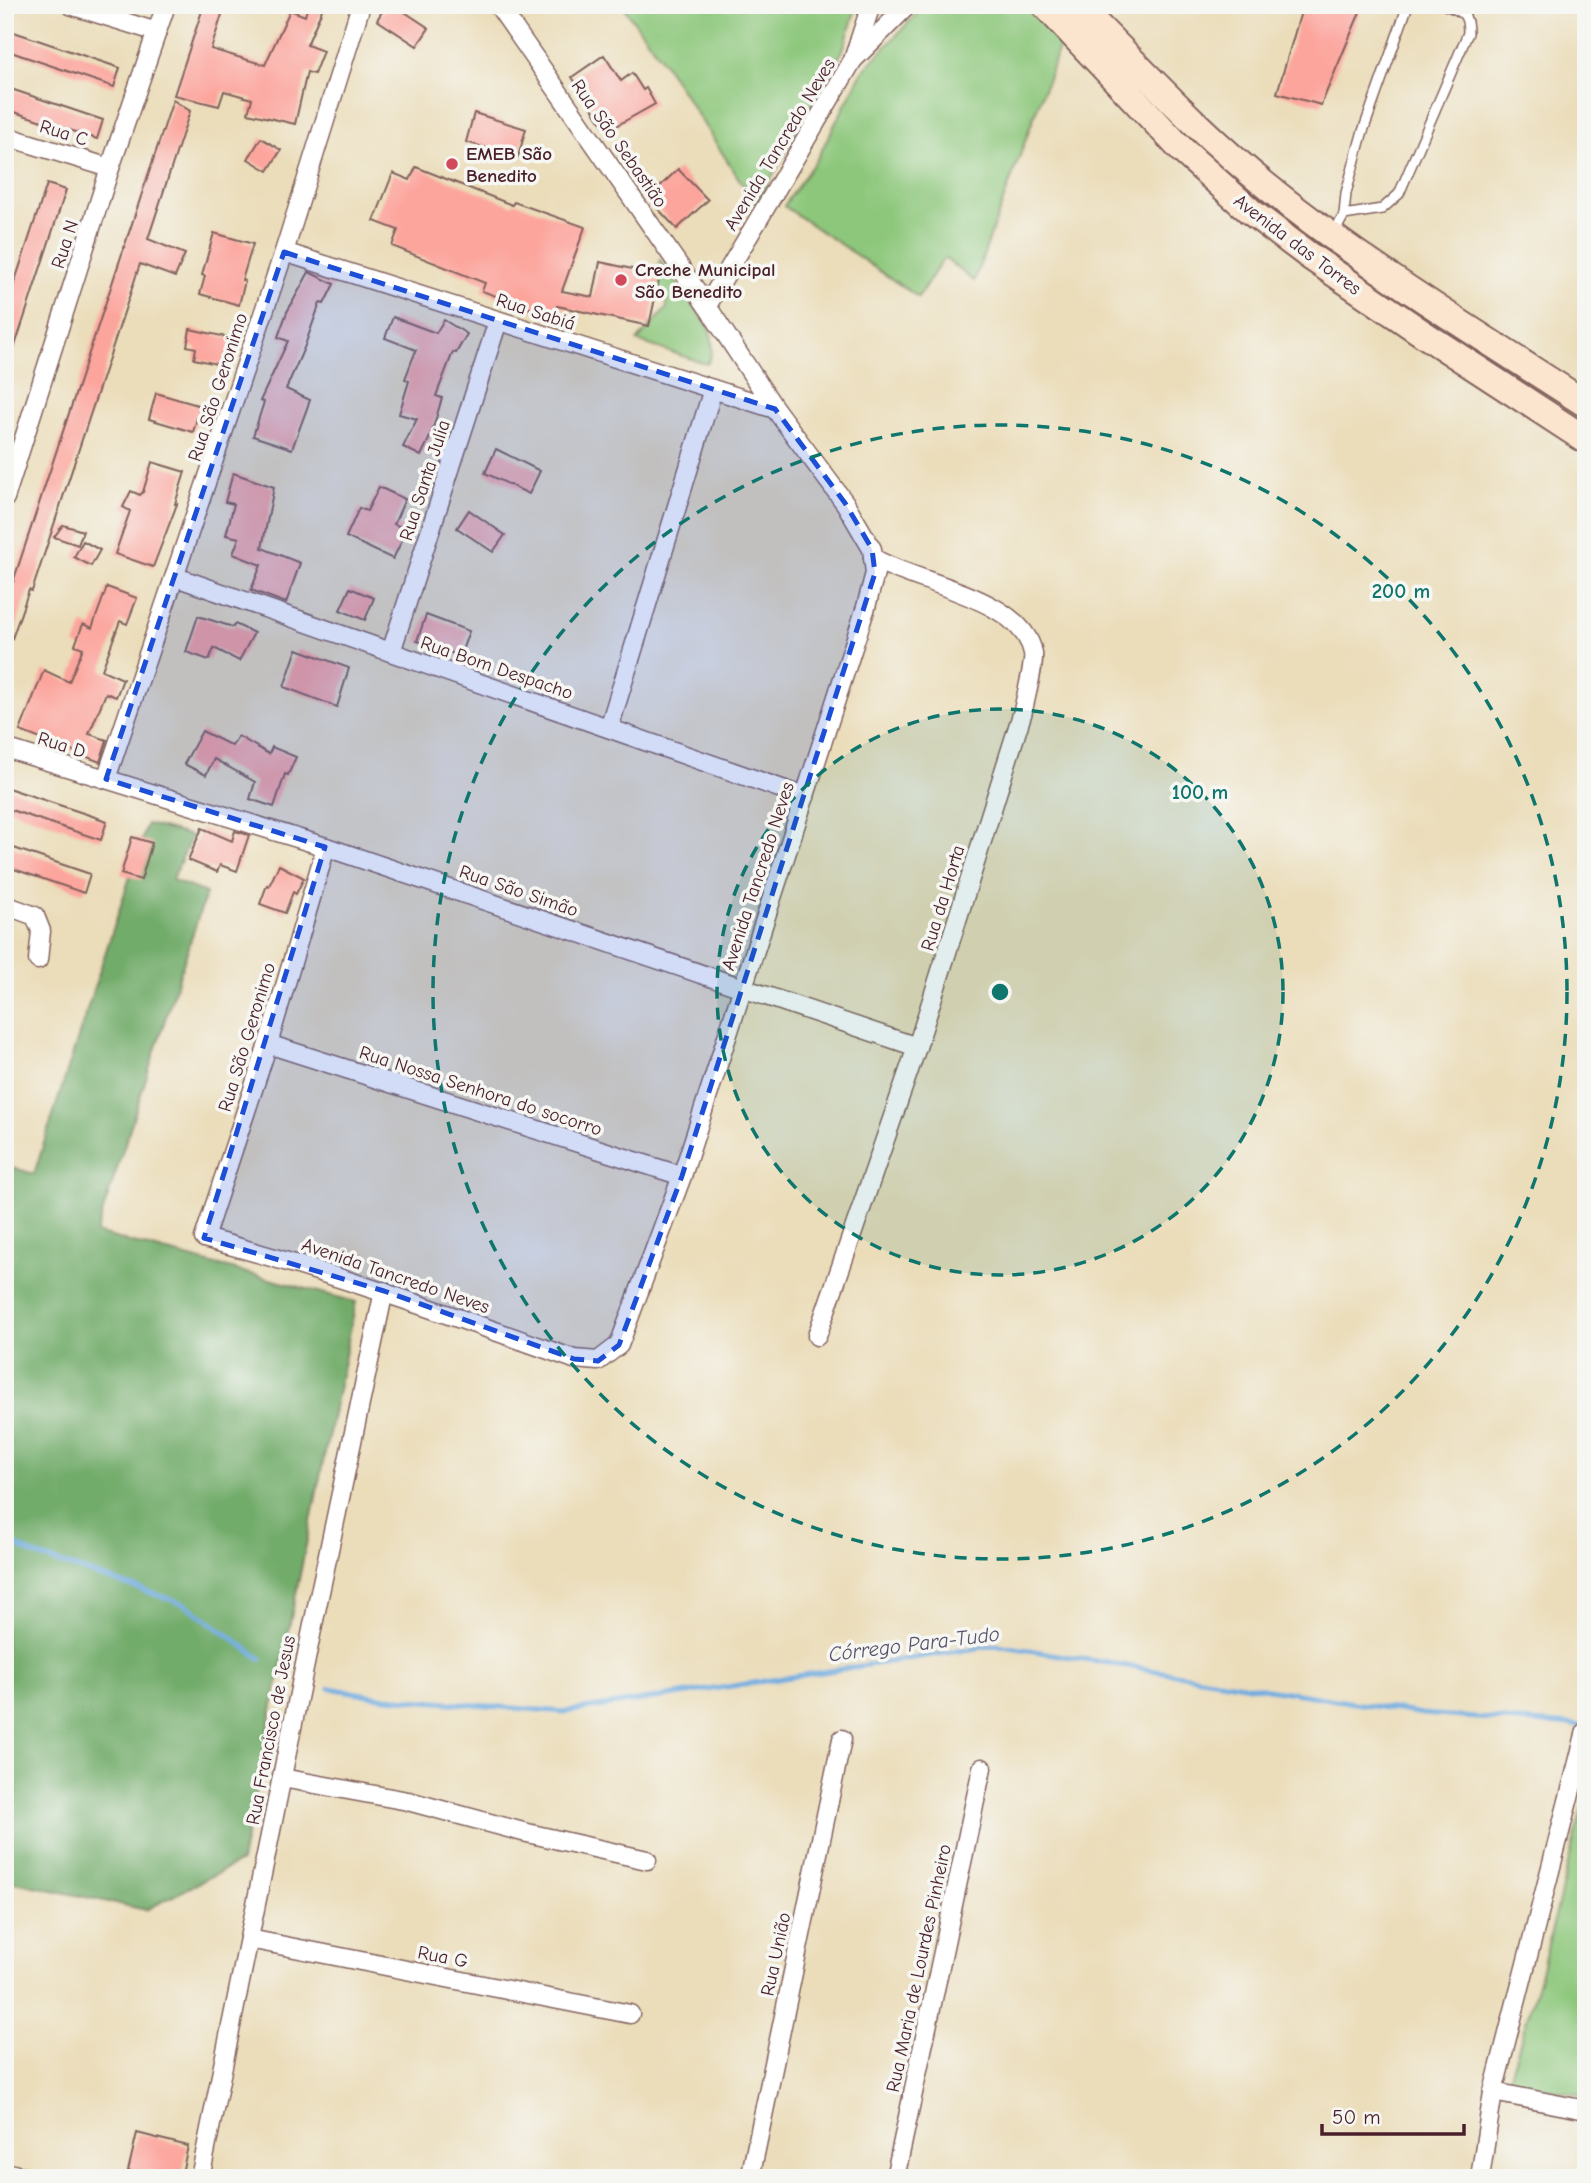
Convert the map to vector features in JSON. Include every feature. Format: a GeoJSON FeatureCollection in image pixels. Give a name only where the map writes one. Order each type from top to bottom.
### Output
{"type":"FeatureCollection","features":[{"type":"Feature","properties":{"kind":"main road","name":"Avenida das Torres"},"geometry":{"type":"LineString","coordinates":[[1045,5],[1182,150],[1250,211],[1365,294],[1586,440]]}},
{"type":"Feature","properties":{"kind":"main road","name":"Avenida das Torres"},"geometry":{"type":"LineString","coordinates":[[1080,5],[1200,129],[1269,188],[1338,226],[1586,404]]}},
{"type":"Feature","properties":{"kind":"street"},"geometry":{"type":"LineString","coordinates":[[70,5],[157,32]]}},
{"type":"Feature","properties":{"kind":"street","name":"Rua N"},"geometry":{"type":"LineString","coordinates":[[5,498],[110,168],[166,5]]}},
{"type":"Feature","properties":{"kind":"street","name":"Rua São Geronimo"},"geometry":{"type":"LineString","coordinates":[[106,779],[284,252],[361,5]]}},
{"type":"Feature","properties":{"kind":"street","name":"Rua São Sebastião"},"geometry":{"type":"LineString","coordinates":[[498,5],[707,306]]}},
{"type":"Feature","properties":{"kind":"street","name":"Avenida Tancredo Neves"},"geometry":{"type":"LineString","coordinates":[[204,1238],[384,1291],[574,1359],[598,1361],[619,1345],[682,1175],[875,573],[872,550],[845,503],[775,409],[707,306],[853,60],[871,5]]}},
{"type":"Feature","properties":{"kind":"street","name":"Avenida Tancredo Neves"},"geometry":{"type":"LineString","coordinates":[[853,60],[908,5]]}},
{"type":"Feature","properties":{"kind":"street","name":"Rua C"},"geometry":{"type":"LineString","coordinates":[[5,136],[110,168]]}},
{"type":"Feature","properties":{"kind":"street","name":"Rua Sabiá"},"geometry":{"type":"LineString","coordinates":[[284,252],[775,409]]}},
{"type":"Feature","properties":{"kind":"street","name":"Rua Santa Julia"},"geometry":{"type":"LineString","coordinates":[[391,652],[498,321]]}},
{"type":"Feature","properties":{"kind":"street"},"geometry":{"type":"LineString","coordinates":[[609,728],[713,389]]}},
{"type":"Feature","properties":{"kind":"street","name":"Rua da Horta"},"geometry":{"type":"LineString","coordinates":[[817,1336],[917,1047],[1023,711],[1034,654],[1021,627],[995,609],[873,558]]}},
{"type":"Feature","properties":{"kind":"street","name":"Rua Bom Despacho"},"geometry":{"type":"LineString","coordinates":[[176,577],[805,797]]}},
{"type":"Feature","properties":{"kind":"street","name":"Rua D"},"geometry":{"type":"LineString","coordinates":[[5,748],[106,779]]}},
{"type":"Feature","properties":{"kind":"street","name":"Rua São Simão"},"geometry":{"type":"LineString","coordinates":[[106,779],[326,847],[917,1047]]}},
{"type":"Feature","properties":{"kind":"street","name":"Rua São Geronimo"},"geometry":{"type":"LineString","coordinates":[[204,1238],[268,1044],[326,847]]}},
{"type":"Feature","properties":{"kind":"street"},"geometry":{"type":"LineString","coordinates":[[5,905],[35,916],[41,932],[38,961]]}},
{"type":"Feature","properties":{"kind":"street","name":"Rua Nossa Senhora do socorro"},"geometry":{"type":"LineString","coordinates":[[268,1044],[682,1175]]}},
{"type":"Feature","properties":{"kind":"street","name":"Rua Francisco de Jesus"},"geometry":{"type":"LineString","coordinates":[[200,2178],[384,1291]]}},
{"type":"Feature","properties":{"kind":"street"},"geometry":{"type":"LineString","coordinates":[[1480,2178],[1493,2092],[1586,1731]]}},
{"type":"Feature","properties":{"kind":"street","name":"Rua União"},"geometry":{"type":"LineString","coordinates":[[750,2178],[842,1739]]}},
{"type":"Feature","properties":{"kind":"street","name":"Rua Maria de Lourdes Pinheiro"},"geometry":{"type":"LineString","coordinates":[[895,2178],[982,1768]]}},
{"type":"Feature","properties":{"kind":"street"},"geometry":{"type":"LineString","coordinates":[[282,1778],[408,1801],[523,1832],[647,1860]]}},
{"type":"Feature","properties":{"kind":"street","name":"Rua G"},"geometry":{"type":"LineString","coordinates":[[249,1939],[630,2014]]}},
{"type":"Feature","properties":{"kind":"street"},"geometry":{"type":"LineString","coordinates":[[1493,2092],[1586,2110]]}},
{"type":"Feature","properties":{"kind":"street"},"geometry":{"type":"LineString","coordinates":[[5,2172],[29,2178]]}},
{"type":"Feature","properties":{"kind":"lane"},"geometry":{"type":"LineString","coordinates":[[1338,226],[1362,134],[1408,5]]}},
{"type":"Feature","properties":{"kind":"lane"},"geometry":{"type":"LineString","coordinates":[[1338,226],[1382,209],[1399,194],[1468,33],[1466,15],[1446,5]]}},
{"type":"Feature","properties":{"kind":"highlighted area"},"geometry":{"type":"Polygon","coordinates":[[[284,252],[775,409],[845,503],[872,549],[875,573],[682,1176],[619,1345],[598,1361],[574,1359],[384,1291],[204,1238],[325,847],[106,779],[284,252]]]}},
{"type":"Feature","properties":{"kind":"green space"},"geometry":{"type":"Polygon","coordinates":[[[622,5],[857,5],[843,50],[756,205],[660,57],[622,5]]]}},
{"type":"Feature","properties":{"kind":"green space"},"geometry":{"type":"Polygon","coordinates":[[[925,5],[1023,5],[1062,40],[974,281],[944,258],[918,297],[784,206],[818,157],[862,72],[925,5]]]}},
{"type":"Feature","properties":{"kind":"green space"},"geometry":{"type":"Polygon","coordinates":[[[660,260],[708,325],[712,345],[707,364],[637,341],[667,308],[666,297],[653,291],[660,260]]]}},
{"type":"Feature","properties":{"kind":"green space"},"geometry":{"type":"Polygon","coordinates":[[[147,824],[192,836],[172,880],[206,893],[96,1233],[356,1302],[241,1861],[146,1910],[5,1880],[5,1165],[34,1174],[147,824]]]}},
{"type":"Feature","properties":{"kind":"green space"},"geometry":{"type":"Polygon","coordinates":[[[1586,1793],[1586,2096],[1508,2082],[1539,1980],[1586,1793]]]}},
{"type":"Feature","properties":{"kind":"building"},"geometry":{"type":"Polygon","coordinates":[[[204,5],[225,5],[211,49],[265,65],[290,10],[305,16],[308,5],[324,5],[307,45],[323,51],[314,74],[307,72],[295,124],[248,113],[252,99],[224,91],[219,106],[174,95],[204,5]]]}},
{"type":"Feature","properties":{"kind":"building"},"geometry":{"type":"Polygon","coordinates":[[[386,5],[394,5],[429,28],[417,46],[377,20],[386,5]]]}},
{"type":"Feature","properties":{"kind":"building"},"geometry":{"type":"Polygon","coordinates":[[[1303,5],[1363,5],[1321,105],[1277,93],[1303,5]]]}},
{"type":"Feature","properties":{"kind":"building"},"geometry":{"type":"Polygon","coordinates":[[[5,29],[120,68],[114,87],[5,50],[5,29]]]}},
{"type":"Feature","properties":{"kind":"building"},"geometry":{"type":"Polygon","coordinates":[[[604,55],[621,81],[632,73],[643,90],[646,88],[655,104],[607,131],[572,77],[604,55]]]}},
{"type":"Feature","properties":{"kind":"building"},"geometry":{"type":"Polygon","coordinates":[[[5,87],[103,120],[97,139],[5,109],[5,87]]]}},
{"type":"Feature","properties":{"kind":"building"},"geometry":{"type":"Polygon","coordinates":[[[173,100],[190,111],[148,239],[185,254],[175,277],[140,264],[32,591],[29,590],[8,650],[5,650],[5,598],[8,590],[10,591],[173,100]]]}},
{"type":"Feature","properties":{"kind":"building"},"geometry":{"type":"Polygon","coordinates":[[[474,113],[526,129],[518,157],[466,142],[474,113]]]}},
{"type":"Feature","properties":{"kind":"building"},"geometry":{"type":"Polygon","coordinates":[[[261,138],[281,150],[268,171],[248,159],[261,138]]]}},
{"type":"Feature","properties":{"kind":"building"},"geometry":{"type":"Polygon","coordinates":[[[416,167],[512,205],[514,202],[585,227],[562,291],[593,297],[600,262],[660,275],[649,326],[557,306],[553,317],[482,291],[485,283],[392,246],[398,230],[374,221],[393,173],[410,180],[416,167]]]}},
{"type":"Feature","properties":{"kind":"building"},"geometry":{"type":"Polygon","coordinates":[[[678,169],[708,200],[677,229],[648,198],[678,169]]]}},
{"type":"Feature","properties":{"kind":"building"},"geometry":{"type":"Polygon","coordinates":[[[47,184],[66,190],[8,367],[5,366],[5,311],[47,184]]]}},
{"type":"Feature","properties":{"kind":"building"},"geometry":{"type":"Polygon","coordinates":[[[214,233],[253,244],[242,280],[245,281],[239,305],[200,294],[205,276],[202,275],[214,233]]]}},
{"type":"Feature","properties":{"kind":"building"},"geometry":{"type":"Polygon","coordinates":[[[309,272],[334,284],[324,304],[320,303],[286,389],[310,400],[292,449],[253,436],[264,402],[260,401],[288,341],[278,337],[287,312],[309,272]]]}},
{"type":"Feature","properties":{"kind":"building"},"geometry":{"type":"Polygon","coordinates":[[[393,317],[436,333],[444,320],[467,334],[456,353],[453,352],[436,396],[442,398],[431,435],[421,456],[403,447],[417,419],[399,414],[409,381],[405,379],[416,350],[385,338],[393,317]]]}},
{"type":"Feature","properties":{"kind":"building"},"geometry":{"type":"Polygon","coordinates":[[[190,329],[231,338],[226,366],[194,359],[196,348],[187,346],[190,329]]]}},
{"type":"Feature","properties":{"kind":"building"},"geometry":{"type":"Polygon","coordinates":[[[156,393],[201,406],[193,432],[149,419],[156,393]]]}},
{"type":"Feature","properties":{"kind":"building"},"geometry":{"type":"Polygon","coordinates":[[[496,449],[540,471],[529,494],[485,473],[496,449]]]}},
{"type":"Feature","properties":{"kind":"building"},"geometry":{"type":"Polygon","coordinates":[[[152,462],[185,472],[177,504],[153,567],[115,554],[130,511],[123,507],[131,491],[140,495],[143,492],[152,462]]]}},
{"type":"Feature","properties":{"kind":"building"},"geometry":{"type":"Polygon","coordinates":[[[233,473],[274,487],[262,548],[300,563],[286,603],[251,590],[261,565],[233,554],[239,538],[226,535],[234,504],[225,502],[233,473]]]}},
{"type":"Feature","properties":{"kind":"building"},"geometry":{"type":"Polygon","coordinates":[[[379,487],[405,499],[394,524],[407,530],[393,559],[346,537],[359,508],[367,511],[379,487]]]}},
{"type":"Feature","properties":{"kind":"building"},"geometry":{"type":"Polygon","coordinates":[[[469,510],[505,535],[493,552],[457,528],[469,510]]]}},
{"type":"Feature","properties":{"kind":"building"},"geometry":{"type":"Polygon","coordinates":[[[63,525],[83,531],[78,545],[54,537],[63,525]]]}},
{"type":"Feature","properties":{"kind":"building"},"geometry":{"type":"Polygon","coordinates":[[[83,541],[100,550],[91,566],[74,557],[83,541]]]}},
{"type":"Feature","properties":{"kind":"building"},"geometry":{"type":"Polygon","coordinates":[[[107,587],[137,598],[127,624],[120,621],[102,670],[123,679],[116,697],[106,693],[89,734],[107,740],[100,762],[20,731],[44,670],[69,682],[83,648],[75,645],[83,624],[92,628],[107,587]]]}},
{"type":"Feature","properties":{"kind":"building"},"geometry":{"type":"Polygon","coordinates":[[[350,588],[374,598],[365,620],[340,610],[350,588]]]}},
{"type":"Feature","properties":{"kind":"building"},"geometry":{"type":"Polygon","coordinates":[[[426,615],[469,631],[460,656],[417,641],[426,615]]]}},
{"type":"Feature","properties":{"kind":"building"},"geometry":{"type":"Polygon","coordinates":[[[198,616],[233,627],[235,624],[254,633],[239,661],[214,648],[209,660],[186,652],[198,616]]]}},
{"type":"Feature","properties":{"kind":"building"},"geometry":{"type":"Polygon","coordinates":[[[297,649],[349,668],[337,707],[284,687],[297,649]]]}},
{"type":"Feature","properties":{"kind":"building"},"geometry":{"type":"Polygon","coordinates":[[[202,731],[232,746],[238,736],[269,754],[272,747],[296,757],[288,775],[285,774],[274,807],[250,799],[255,782],[214,759],[206,775],[184,764],[202,731]]]}},
{"type":"Feature","properties":{"kind":"building"},"geometry":{"type":"Polygon","coordinates":[[[5,787],[107,821],[101,840],[5,808],[5,787]]]}},
{"type":"Feature","properties":{"kind":"building"},"geometry":{"type":"Polygon","coordinates":[[[202,828],[232,841],[235,831],[249,835],[237,871],[220,865],[217,872],[188,860],[202,828]]]}},
{"type":"Feature","properties":{"kind":"building"},"geometry":{"type":"Polygon","coordinates":[[[132,837],[152,843],[141,880],[121,874],[132,837]]]}},
{"type":"Feature","properties":{"kind":"building"},"geometry":{"type":"Polygon","coordinates":[[[5,845],[90,874],[84,893],[5,866],[5,845]]]}},
{"type":"Feature","properties":{"kind":"building"},"geometry":{"type":"Polygon","coordinates":[[[279,865],[304,878],[296,894],[293,892],[285,913],[260,904],[279,865]]]}},
{"type":"Feature","properties":{"kind":"building"},"geometry":{"type":"Polygon","coordinates":[[[137,2133],[188,2146],[181,2178],[144,2170],[143,2175],[128,2171],[137,2133]]]}},
{"type":"Feature","properties":{"kind":"waterway","name":"Córrego Para-Tudo"},"geometry":{"type":"LineString","coordinates":[[5,1540],[35,1555],[185,1604],[261,1659]]}},
{"type":"Feature","properties":{"kind":"waterway","name":"Córrego Para-Tudo"},"geometry":{"type":"LineString","coordinates":[[330,1688],[386,1698],[565,1712],[997,1645],[1422,1714],[1586,1726]]}},
{"type":"Feature","properties":{"kind":"place","name":"EMEB São Benedito"},"geometry":{"type":"Point","coordinates":[452,164]}},
{"type":"Feature","properties":{"kind":"place","name":"Creche Municipal São Benedito"},"geometry":{"type":"Point","coordinates":[621,280]}}]}
